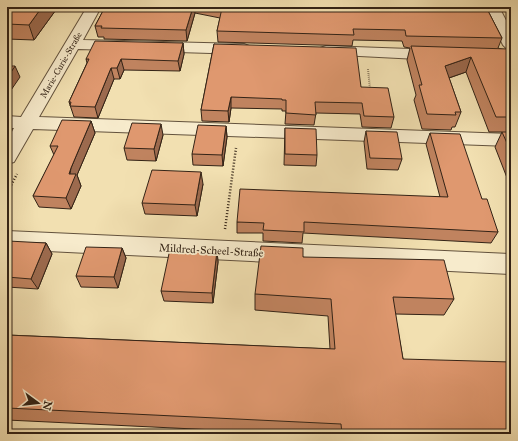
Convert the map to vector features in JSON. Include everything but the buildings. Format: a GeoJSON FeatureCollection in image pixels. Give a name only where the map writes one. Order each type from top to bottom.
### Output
{"type":"FeatureCollection","features":[{"type":"Feature","properties":{"kind":"street","name":"Marie-Curie-Straße"},"geometry":{"type":"LineString","coordinates":[[7,157],[94,7]]}},
{"type":"Feature","properties":{"kind":"street"},"geometry":{"type":"LineString","coordinates":[[492,7],[508,53]]}},
{"type":"Feature","properties":{"kind":"street"},"geometry":{"type":"LineString","coordinates":[[73,44],[260,50]]}},
{"type":"Feature","properties":{"kind":"street"},"geometry":{"type":"LineString","coordinates":[[313,51],[450,55]]}},
{"type":"Feature","properties":{"kind":"street"},"geometry":{"type":"LineString","coordinates":[[7,122],[511,140]]}},
{"type":"Feature","properties":{"kind":"street","name":"Mildred-Scheel-Straße"},"geometry":{"type":"LineString","coordinates":[[7,240],[511,264]]}},
{"type":"Feature","properties":{"kind":"path"},"geometry":{"type":"LineString","coordinates":[[366,52],[370,90]]}},
{"type":"Feature","properties":{"kind":"path"},"geometry":{"type":"LineString","coordinates":[[222,250],[239,130]]}}]}
